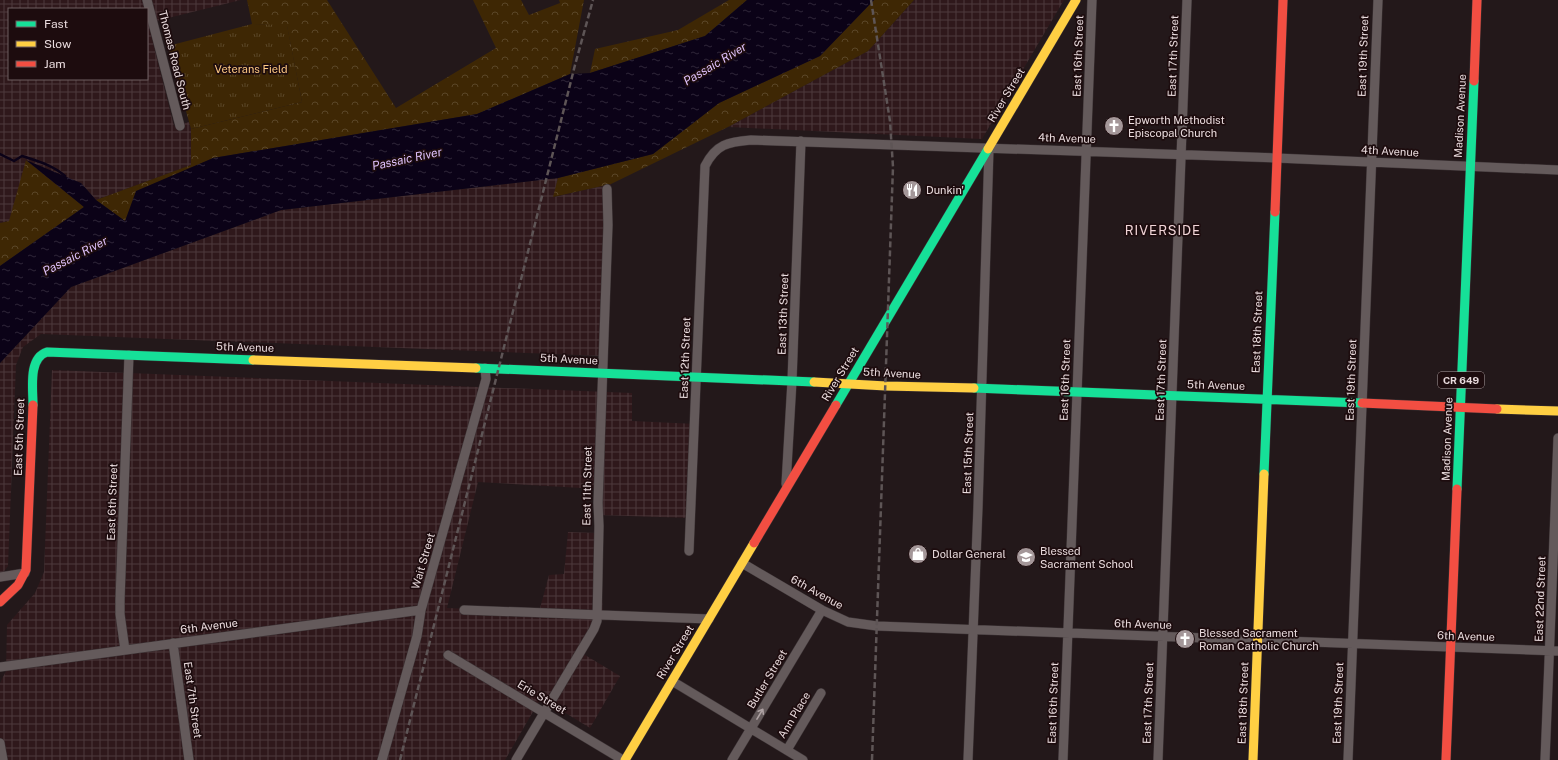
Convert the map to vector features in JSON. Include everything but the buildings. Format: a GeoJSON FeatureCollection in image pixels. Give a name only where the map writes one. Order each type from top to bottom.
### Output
{"type":"FeatureCollection","features":[{"type":"Feature","properties":{"kind":"main road","name":"River Street"},"geometry":{"type":"LineString","coordinates":[[624,760],[1076,0]]}},
{"type":"Feature","properties":{"kind":"main road","name":"East 18th Street"},"geometry":{"type":"LineString","coordinates":[[1253,760],[1283,0]]}},
{"type":"Feature","properties":{"kind":"main road","name":"Madison Avenue"},"geometry":{"type":"LineString","coordinates":[[1446,760],[1477,0]]}},
{"type":"Feature","properties":{"kind":"main road","name":"East 5th Street"},"geometry":{"type":"LineString","coordinates":[[25,573],[35,361],[40,354],[47,352],[130,355]]}},
{"type":"Feature","properties":{"kind":"main road","name":"5th Avenue"},"geometry":{"type":"LineString","coordinates":[[130,355],[504,368],[849,383],[886,386],[982,388],[1558,411]]}},
{"type":"Feature","properties":{"kind":"main road"},"geometry":{"type":"LineString","coordinates":[[0,602],[18,585],[25,573]]}},
{"type":"Feature","properties":{"kind":"street","name":"Thomas Road South"},"geometry":{"type":"LineString","coordinates":[[147,0],[180,126]]}},
{"type":"Feature","properties":{"kind":"street","name":"East 16th Street"},"geometry":{"type":"LineString","coordinates":[[1063,760],[1092,0]]}},
{"type":"Feature","properties":{"kind":"street","name":"East 17th Street"},"geometry":{"type":"LineString","coordinates":[[1158,760],[1188,0]]}},
{"type":"Feature","properties":{"kind":"street","name":"East 19th Street"},"geometry":{"type":"LineString","coordinates":[[1348,760],[1378,0]]}},
{"type":"Feature","properties":{"kind":"street","name":"4th Avenue"},"geometry":{"type":"LineString","coordinates":[[705,166],[715,152],[723,145],[732,141],[751,140],[1182,154],[1558,170]]}},
{"type":"Feature","properties":{"kind":"street","name":"East 13th Street"},"geometry":{"type":"LineString","coordinates":[[786,488],[792,381],[801,141]]}},
{"type":"Feature","properties":{"kind":"street","name":"East 15th Street"},"geometry":{"type":"LineString","coordinates":[[968,760],[990,158],[988,148]]}},
{"type":"Feature","properties":{"kind":"street","name":"East 12th Street"},"geometry":{"type":"LineString","coordinates":[[689,551],[705,166]]}},
{"type":"Feature","properties":{"kind":"street","name":"East 11th Street"},"geometry":{"type":"LineString","coordinates":[[516,760],[594,629],[597,621],[598,503],[608,225],[607,190]]}},
{"type":"Feature","properties":{"kind":"street","name":"East 6th Street"},"geometry":{"type":"LineString","coordinates":[[125,650],[120,614],[120,600],[130,355]]}},
{"type":"Feature","properties":{"kind":"street","name":"Wait Street"},"geometry":{"type":"LineString","coordinates":[[382,760],[417,636],[421,610],[486,379],[485,368]]}},
{"type":"Feature","properties":{"kind":"street","name":"East 22nd Street"},"geometry":{"type":"LineString","coordinates":[[1545,760],[1554,651],[1558,438]]}},
{"type":"Feature","properties":{"kind":"street","name":"6th Avenue"},"geometry":{"type":"LineString","coordinates":[[742,563],[822,610],[848,622],[877,626],[972,628],[1068,633],[1554,651]]}},
{"type":"Feature","properties":{"kind":"street"},"geometry":{"type":"LineString","coordinates":[[0,577],[25,573]]}},
{"type":"Feature","properties":{"kind":"street","name":"6th Avenue"},"geometry":{"type":"LineString","coordinates":[[0,667],[421,610]]}},
{"type":"Feature","properties":{"kind":"street"},"geometry":{"type":"LineString","coordinates":[[464,610],[709,619]]}},
{"type":"Feature","properties":{"kind":"street","name":"Butler Street"},"geometry":{"type":"LineString","coordinates":[[732,760],[822,610]]}},
{"type":"Feature","properties":{"kind":"street","name":"East 7th Street"},"geometry":{"type":"LineString","coordinates":[[173,643],[189,760]]}},
{"type":"Feature","properties":{"kind":"street","name":"Erie Street"},"geometry":{"type":"LineString","coordinates":[[448,655],[624,760]]}},
{"type":"Feature","properties":{"kind":"street"},"geometry":{"type":"LineString","coordinates":[[672,681],[803,760]]}},
{"type":"Feature","properties":{"kind":"street","name":"Ann Place"},"geometry":{"type":"LineString","coordinates":[[787,750],[821,693]]}},
{"type":"Feature","properties":{"kind":"street"},"geometry":{"type":"LineString","coordinates":[[0,743],[3,760]]}},
{"type":"Feature","properties":{"kind":"shaded area"},"geometry":{"type":"Polygon","coordinates":[[[0,0],[241,0],[148,23],[174,126],[189,122],[191,129],[191,165],[96,200],[81,183],[9,221],[0,223],[0,0]]]}},
{"type":"Feature","properties":{"kind":"shaded area"},"geometry":{"type":"Polygon","coordinates":[[[914,0],[1064,0],[982,139],[728,127],[868,51],[914,0]]]}},
{"type":"Feature","properties":{"kind":"shaded area"},"geometry":{"type":"Polygon","coordinates":[[[558,178],[554,197],[611,184],[604,356],[41,334],[23,347],[16,365],[8,566],[0,577],[0,363],[71,287],[281,210],[558,178]]]}},
{"type":"Feature","properties":{"kind":"shaded area"},"geometry":{"type":"Polygon","coordinates":[[[52,370],[632,393],[632,421],[696,424],[692,518],[598,515],[598,489],[478,482],[447,608],[539,612],[549,575],[564,574],[568,532],[597,533],[603,614],[580,652],[620,676],[590,728],[541,698],[505,760],[0,760],[0,683],[6,671],[7,625],[35,593],[44,572],[52,370]]]}},
{"type":"Feature","properties":{"kind":"green space"},"geometry":{"type":"Polygon","coordinates":[[[247,0],[327,0],[396,108],[496,48],[473,0],[521,0],[529,15],[560,3],[559,0],[584,0],[570,74],[477,114],[213,158],[125,221],[96,200],[191,165],[191,129],[302,102],[287,26],[252,24],[247,0]]]}},
{"type":"Feature","properties":{"kind":"green space"},"geometry":{"type":"Polygon","coordinates":[[[729,0],[747,0],[705,36],[590,73],[595,49],[678,30],[729,0]]]}},
{"type":"Feature","properties":{"kind":"green space"},"geometry":{"type":"Polygon","coordinates":[[[874,0],[914,0],[868,51],[728,127],[611,184],[553,197],[558,178],[653,154],[719,103],[820,56],[874,0]]]}},
{"type":"Feature","properties":{"kind":"green space","name":"Veterans Field"},"geometry":{"type":"Polygon","coordinates":[[[252,24],[287,25],[302,102],[191,129],[168,46],[252,24]]]}},
{"type":"Feature","properties":{"kind":"green space"},"geometry":{"type":"Polygon","coordinates":[[[26,160],[84,207],[0,266],[0,223],[9,221],[26,160]]]}},
{"type":"Feature","properties":{"kind":"water","name":"Passaic River"},"geometry":{"type":"Polygon","coordinates":[[[747,0],[874,0],[820,56],[719,103],[653,154],[558,178],[281,210],[71,287],[0,363],[0,266],[84,207],[26,160],[81,183],[96,200],[125,221],[136,191],[213,158],[477,114],[570,74],[590,73],[705,36],[747,0]]]}},
{"type":"Feature","properties":{"kind":"waterway"},"geometry":{"type":"LineString","coordinates":[[0,154],[14,161],[22,156],[50,166],[65,176]]}},
{"type":"Feature","properties":{"kind":"railway"},"geometry":{"type":"LineString","coordinates":[[400,760],[575,65],[593,0]]}},
{"type":"Feature","properties":{"kind":"railway"},"geometry":{"type":"LineString","coordinates":[[871,0],[890,121],[893,167],[872,760]]}},
{"type":"Feature","properties":{"kind":"traffic: fast"},"geometry":{"type":"LineString","coordinates":[[1457,489],[1474,81]]}},
{"type":"Feature","properties":{"kind":"traffic: fast"},"geometry":{"type":"LineString","coordinates":[[836,405],[988,149]]}},
{"type":"Feature","properties":{"kind":"traffic: fast"},"geometry":{"type":"LineString","coordinates":[[1264,474],[1275,212]]}},
{"type":"Feature","properties":{"kind":"traffic: fast"},"geometry":{"type":"LineString","coordinates":[[33,405],[32,383],[34,367],[41,355],[47,352],[253,360]]}},
{"type":"Feature","properties":{"kind":"traffic: fast"},"geometry":{"type":"LineString","coordinates":[[476,368],[814,382]]}},
{"type":"Feature","properties":{"kind":"traffic: fast"},"geometry":{"type":"LineString","coordinates":[[974,388],[1362,403]]}},
{"type":"Feature","properties":{"kind":"traffic: slow"},"geometry":{"type":"LineString","coordinates":[[988,149],[1076,0]]}},
{"type":"Feature","properties":{"kind":"traffic: slow"},"geometry":{"type":"LineString","coordinates":[[253,360],[476,368]]}},
{"type":"Feature","properties":{"kind":"traffic: slow"},"geometry":{"type":"LineString","coordinates":[[814,382],[886,386],[974,388]]}},
{"type":"Feature","properties":{"kind":"traffic: slow"},"geometry":{"type":"LineString","coordinates":[[1497,409],[1558,411]]}},
{"type":"Feature","properties":{"kind":"traffic: slow"},"geometry":{"type":"LineString","coordinates":[[1253,760],[1264,474]]}},
{"type":"Feature","properties":{"kind":"traffic: slow"},"geometry":{"type":"LineString","coordinates":[[625,760],[754,543]]}},
{"type":"Feature","properties":{"kind":"traffic: jam"},"geometry":{"type":"LineString","coordinates":[[1275,212],[1283,0]]}},
{"type":"Feature","properties":{"kind":"traffic: jam"},"geometry":{"type":"LineString","coordinates":[[1474,81],[1477,0]]}},
{"type":"Feature","properties":{"kind":"traffic: jam"},"geometry":{"type":"LineString","coordinates":[[1362,403],[1497,409]]}},
{"type":"Feature","properties":{"kind":"traffic: jam"},"geometry":{"type":"LineString","coordinates":[[0,602],[18,585],[26,570],[33,405]]}},
{"type":"Feature","properties":{"kind":"traffic: jam"},"geometry":{"type":"LineString","coordinates":[[754,543],[836,405]]}},
{"type":"Feature","properties":{"kind":"traffic: jam"},"geometry":{"type":"LineString","coordinates":[[1446,760],[1457,489]]}},
{"type":"Feature","properties":{"kind":"place","name":"Epworth Methodist Episcopal Church"},"geometry":{"type":"Point","coordinates":[1114,126]}},
{"type":"Feature","properties":{"kind":"place","name":"Dunkin'"},"geometry":{"type":"Point","coordinates":[912,190]}},
{"type":"Feature","properties":{"kind":"place","name":"Dollar General"},"geometry":{"type":"Point","coordinates":[918,554]}},
{"type":"Feature","properties":{"kind":"place","name":"Blessed Sacrament School"},"geometry":{"type":"Point","coordinates":[1026,557]}},
{"type":"Feature","properties":{"kind":"place","name":"Blessed Sacrament Roman Catholic Church"},"geometry":{"type":"Point","coordinates":[1185,639]}},
{"type":"Feature","properties":{"kind":"district","name":"RIVERSIDE"},"geometry":{"type":"Point","coordinates":[1163,230]}}]}
